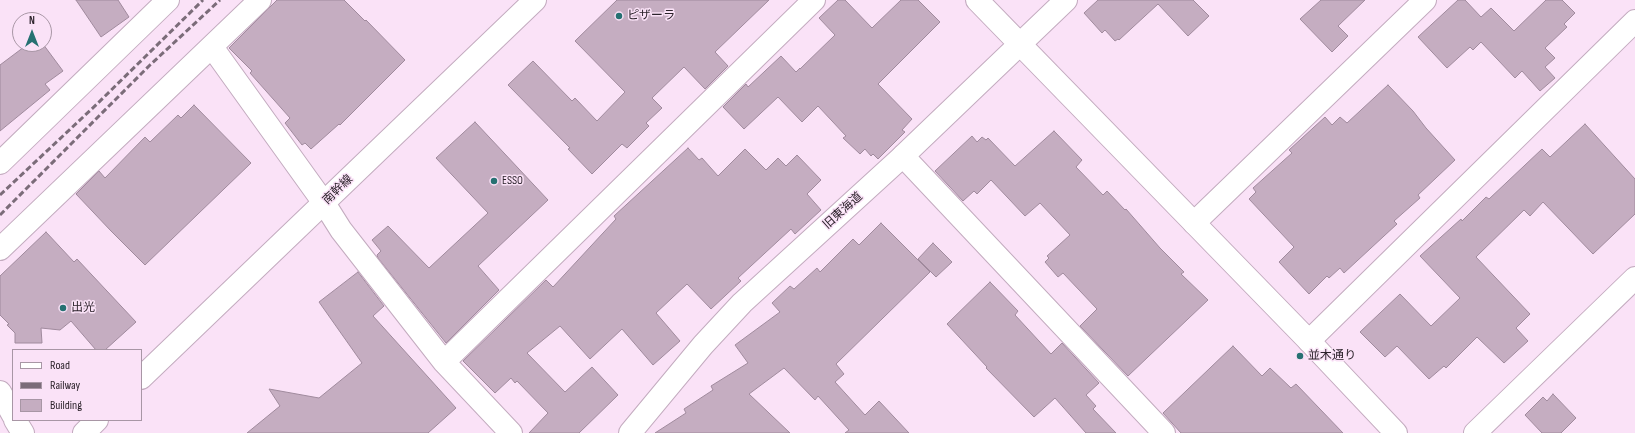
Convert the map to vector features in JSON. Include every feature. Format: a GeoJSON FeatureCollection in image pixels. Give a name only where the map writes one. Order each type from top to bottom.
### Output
{"type":"FeatureCollection","features":[{"type":"Feature","properties":{"kind":"street"},"geometry":{"type":"LineString","coordinates":[[0,163],[168,0]]}},
{"type":"Feature","properties":{"kind":"street"},"geometry":{"type":"LineString","coordinates":[[0,249],[260,0]]}},
{"type":"Feature","properties":{"kind":"street","name":"南幹線"},"geometry":{"type":"LineString","coordinates":[[142,377],[535,0]]}},
{"type":"Feature","properties":{"kind":"street"},"geometry":{"type":"LineString","coordinates":[[444,362],[814,0]]}},
{"type":"Feature","properties":{"kind":"street"},"geometry":{"type":"LineString","coordinates":[[977,0],[1309,341],[1396,433]]}},
{"type":"Feature","properties":{"kind":"street","name":"旧東海道"},"geometry":{"type":"LineString","coordinates":[[630,433],[703,345],[742,303],[903,156],[1066,0]]}},
{"type":"Feature","properties":{"kind":"street"},"geometry":{"type":"LineString","coordinates":[[1194,223],[1425,0]]}},
{"type":"Feature","properties":{"kind":"street"},"geometry":{"type":"LineString","coordinates":[[1309,341],[1635,21]]}},
{"type":"Feature","properties":{"kind":"street"},"geometry":{"type":"LineString","coordinates":[[212,47],[324,203],[341,230],[444,362],[512,433]]}},
{"type":"Feature","properties":{"kind":"street"},"geometry":{"type":"LineString","coordinates":[[903,156],[1164,433]]}},
{"type":"Feature","properties":{"kind":"street"},"geometry":{"type":"LineString","coordinates":[[1476,433],[1635,278]]}},
{"type":"Feature","properties":{"kind":"street"},"geometry":{"type":"LineString","coordinates":[[0,392],[12,414]]}},
{"type":"Feature","properties":{"kind":"street"},"geometry":{"type":"LineString","coordinates":[[17,421],[23,433]]}},
{"type":"Feature","properties":{"kind":"street"},"geometry":{"type":"LineString","coordinates":[[84,433],[96,421]]}},
{"type":"Feature","properties":{"kind":"building"},"geometry":{"type":"Polygon","coordinates":[[[76,0],[118,0],[129,17],[101,37],[76,0]]]}},
{"type":"Feature","properties":{"kind":"building"},"geometry":{"type":"Polygon","coordinates":[[[277,0],[344,0],[405,60],[340,125],[339,124],[311,149],[305,143],[302,145],[285,123],[290,118],[250,73],[252,71],[229,48],[277,0]]]}},
{"type":"Feature","properties":{"kind":"building"},"geometry":{"type":"Polygon","coordinates":[[[617,0],[769,0],[715,52],[728,66],[705,89],[684,67],[652,98],[662,108],[646,123],[649,126],[627,148],[622,144],[592,174],[568,149],[570,148],[508,85],[533,61],[572,101],[575,98],[597,121],[625,92],[575,41],[617,0]]]}},
{"type":"Feature","properties":{"kind":"building"},"geometry":{"type":"Polygon","coordinates":[[[838,0],[845,0],[872,28],[901,0],[918,0],[940,22],[878,84],[912,119],[902,130],[905,132],[878,159],[873,154],[871,156],[865,149],[860,154],[843,138],[846,136],[818,106],[802,122],[778,97],[744,129],[723,107],[746,84],[748,87],[781,56],[796,72],[800,69],[835,35],[819,18],[838,0]]]}},
{"type":"Feature","properties":{"kind":"building"},"geometry":{"type":"Polygon","coordinates":[[[1098,0],[1193,0],[1209,16],[1188,36],[1158,4],[1119,40],[1118,39],[1115,41],[1105,30],[1102,33],[1084,13],[1098,0]]]}},
{"type":"Feature","properties":{"kind":"building"},"geometry":{"type":"Polygon","coordinates":[[[1321,0],[1365,0],[1338,26],[1348,36],[1332,52],[1300,19],[1321,0]]]}},
{"type":"Feature","properties":{"kind":"building"},"geometry":{"type":"Polygon","coordinates":[[[1458,0],[1465,0],[1481,17],[1491,8],[1514,31],[1546,0],[1562,0],[1575,13],[1564,24],[1567,27],[1545,48],[1555,58],[1545,67],[1555,78],[1540,91],[1522,71],[1515,78],[1481,42],[1473,50],[1470,47],[1447,68],[1418,37],[1458,0]]]}},
{"type":"Feature","properties":{"kind":"building"},"geometry":{"type":"Polygon","coordinates":[[[17,52],[49,52],[63,71],[45,84],[50,90],[0,131],[0,65],[17,52]]]}},
{"type":"Feature","properties":{"kind":"building"},"geometry":{"type":"Polygon","coordinates":[[[1388,85],[1413,111],[1455,160],[1418,195],[1420,198],[1394,221],[1397,224],[1344,273],[1340,268],[1329,278],[1327,276],[1309,294],[1279,262],[1294,247],[1249,199],[1256,192],[1253,188],[1292,153],[1289,150],[1325,117],[1332,125],[1340,117],[1347,123],[1388,85]]]}},
{"type":"Feature","properties":{"kind":"building"},"geometry":{"type":"Polygon","coordinates":[[[194,105],[251,163],[145,265],[76,194],[99,171],[105,178],[145,137],[150,142],[178,115],[181,118],[194,105]]]}},
{"type":"Feature","properties":{"kind":"building"},"geometry":{"type":"Polygon","coordinates":[[[475,122],[548,200],[478,266],[499,290],[446,343],[378,258],[377,255],[381,251],[372,240],[388,226],[429,268],[488,213],[436,158],[475,122]]]}},
{"type":"Feature","properties":{"kind":"building"},"geometry":{"type":"Polygon","coordinates":[[[1585,124],[1635,179],[1635,214],[1593,254],[1543,202],[1530,216],[1524,210],[1476,257],[1530,314],[1516,328],[1528,341],[1504,363],[1477,337],[1446,368],[1444,366],[1429,379],[1397,346],[1385,357],[1360,332],[1400,294],[1431,326],[1460,298],[1420,256],[1461,219],[1462,221],[1486,197],[1489,199],[1542,149],[1550,157],[1585,124]]]}},
{"type":"Feature","properties":{"kind":"building"},"geometry":{"type":"Polygon","coordinates":[[[1054,131],[1082,160],[1076,167],[1103,195],[1107,191],[1125,210],[1126,209],[1160,248],[1184,272],[1181,274],[1208,300],[1128,376],[1080,326],[1097,309],[1063,273],[1058,277],[1045,262],[1049,258],[1047,256],[1070,235],[1040,203],[1025,216],[991,180],[977,194],[974,191],[963,201],[935,171],[972,136],[977,142],[982,137],[986,140],[988,138],[1015,166],[1054,131]]]}},
{"type":"Feature","properties":{"kind":"building"},"geometry":{"type":"Polygon","coordinates":[[[688,148],[699,160],[702,158],[718,176],[745,149],[766,170],[778,158],[786,166],[797,155],[821,180],[807,194],[821,210],[795,234],[791,229],[738,278],[741,281],[711,309],[687,284],[656,313],[680,341],[653,365],[622,329],[590,359],[560,326],[527,353],[565,392],[592,367],[618,395],[579,433],[529,433],[548,413],[517,381],[515,383],[511,378],[495,393],[463,361],[546,280],[553,287],[616,219],[614,216],[688,148]]]}},
{"type":"Feature","properties":{"kind":"building"},"geometry":{"type":"Polygon","coordinates":[[[881,223],[930,272],[836,364],[844,374],[835,382],[865,415],[879,401],[909,433],[845,433],[849,430],[818,396],[815,400],[784,368],[749,394],[790,433],[655,433],[686,413],[684,409],[713,390],[711,386],[748,363],[735,345],[780,312],[772,303],[790,286],[794,289],[817,268],[820,272],[853,239],[859,245],[881,223]]]}},
{"type":"Feature","properties":{"kind":"building"},"geometry":{"type":"Polygon","coordinates":[[[46,232],[74,262],[77,259],[136,322],[106,349],[95,349],[71,321],[60,330],[41,328],[42,343],[15,343],[15,333],[0,315],[0,276],[46,232]]]}},
{"type":"Feature","properties":{"kind":"building"},"geometry":{"type":"Polygon","coordinates":[[[933,243],[952,262],[936,277],[918,259],[933,243]]]}},
{"type":"Feature","properties":{"kind":"building"},"geometry":{"type":"Polygon","coordinates":[[[358,272],[384,306],[373,316],[456,408],[428,433],[247,433],[280,406],[269,389],[319,398],[362,363],[319,302],[358,272]]]}},
{"type":"Feature","properties":{"kind":"building"},"geometry":{"type":"Polygon","coordinates":[[[990,282],[1018,311],[1015,315],[1051,354],[1062,343],[1099,383],[1086,395],[1096,406],[1093,409],[1116,433],[1086,433],[1055,398],[1034,417],[986,368],[987,367],[947,324],[990,282]]]}},
{"type":"Feature","properties":{"kind":"building"},"geometry":{"type":"Polygon","coordinates":[[[1233,346],[1262,376],[1270,368],[1291,388],[1296,384],[1343,433],[1181,433],[1163,413],[1233,346]]]}},
{"type":"Feature","properties":{"kind":"building"},"geometry":{"type":"Polygon","coordinates":[[[1553,394],[1576,418],[1561,433],[1542,433],[1525,415],[1543,397],[1547,401],[1553,394]]]}},
{"type":"Feature","properties":{"kind":"railway"},"geometry":{"type":"LineString","coordinates":[[0,195],[97,104],[203,0]]}},
{"type":"Feature","properties":{"kind":"railway"},"geometry":{"type":"LineString","coordinates":[[0,215],[150,65],[220,0]]}},
{"type":"Feature","properties":{"kind":"place","name":"ピザーラ"},"geometry":{"type":"Point","coordinates":[619,16]}},
{"type":"Feature","properties":{"kind":"place","name":"ESSO"},"geometry":{"type":"Point","coordinates":[494,181]}},
{"type":"Feature","properties":{"kind":"place","name":"出光"},"geometry":{"type":"Point","coordinates":[63,308]}},
{"type":"Feature","properties":{"kind":"place","name":"並木通り"},"geometry":{"type":"Point","coordinates":[1300,356]}}]}
